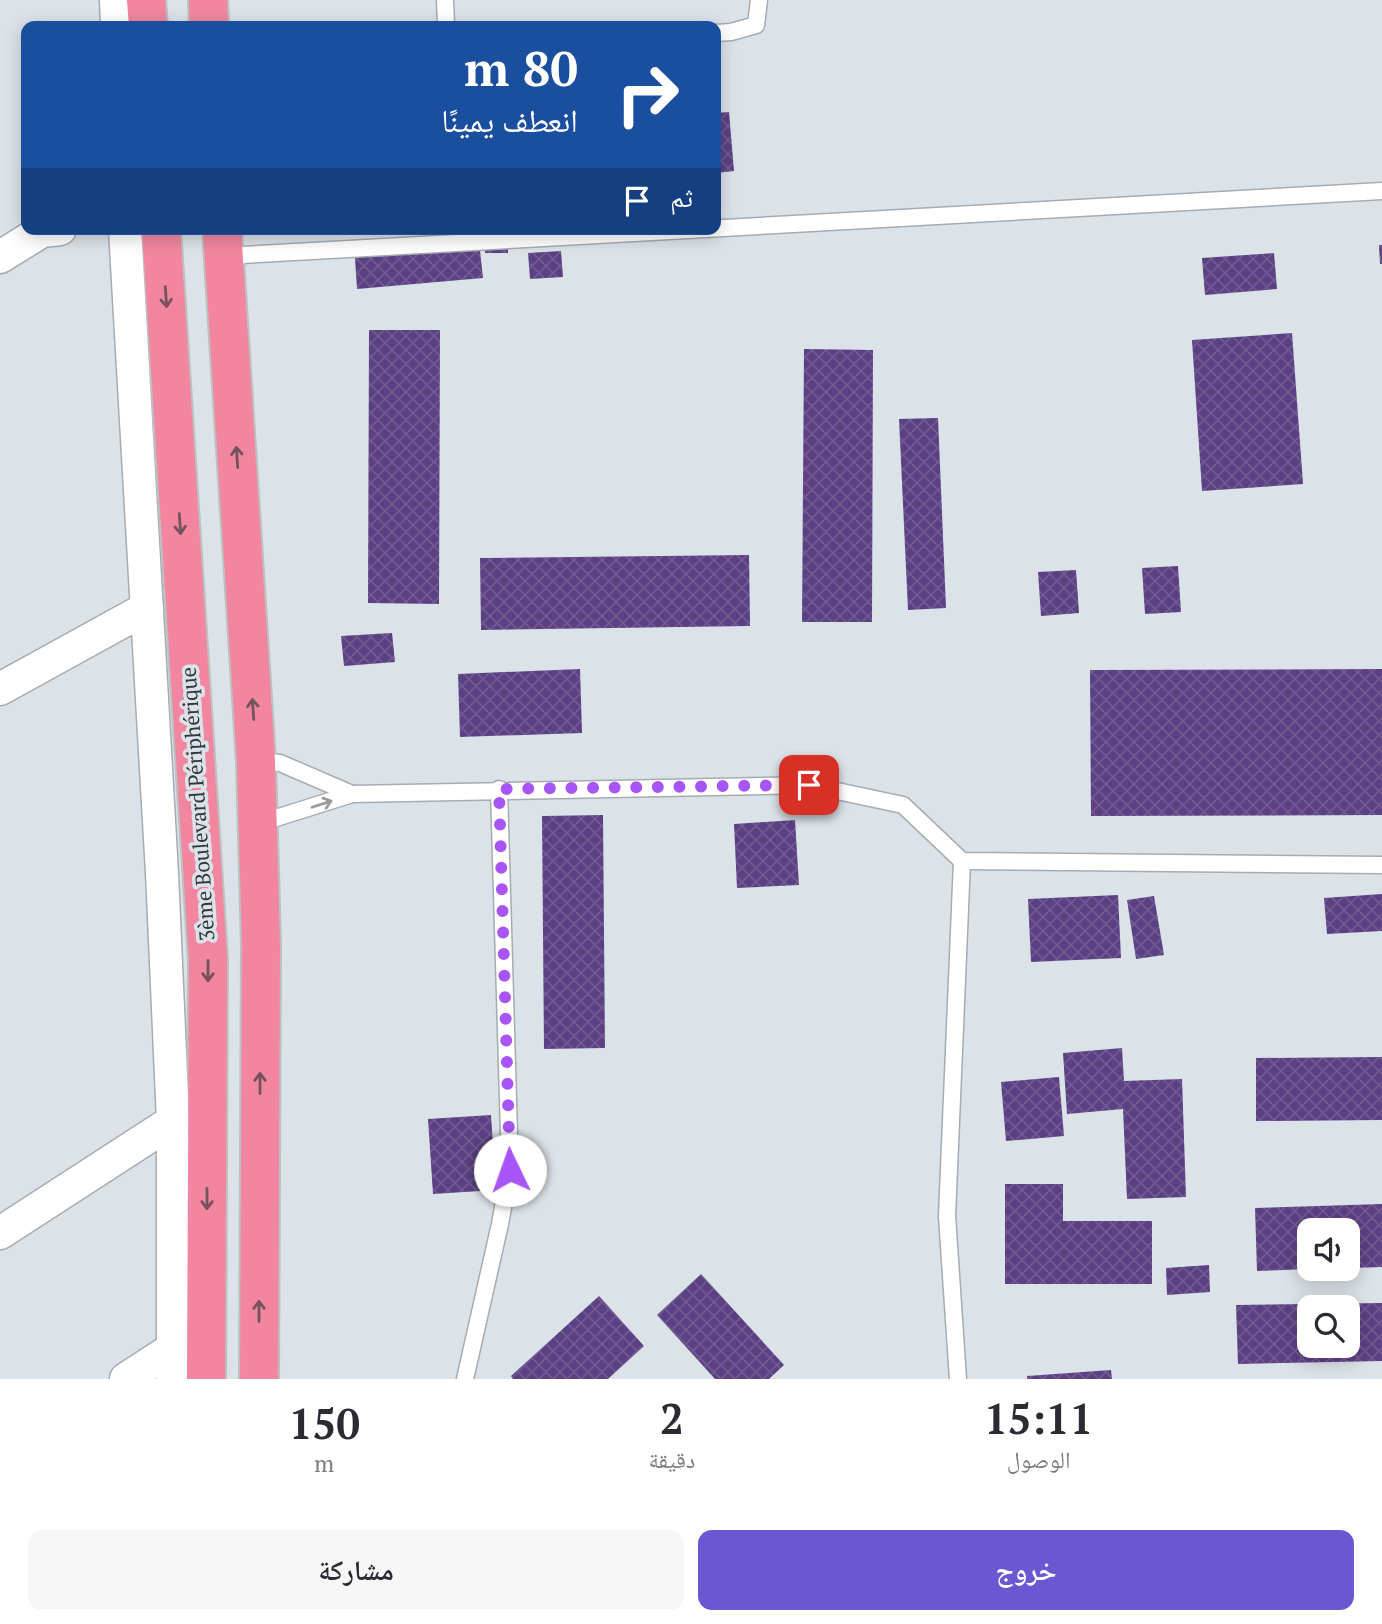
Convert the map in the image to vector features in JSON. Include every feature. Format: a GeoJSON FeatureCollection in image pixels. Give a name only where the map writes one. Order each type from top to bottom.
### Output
{"type":"FeatureCollection","features":[{"type":"Feature","properties":{"kind":"highway"},"geometry":{"type":"LineString","coordinates":[[146,0],[148,21]]}},
{"type":"Feature","properties":{"kind":"highway"},"geometry":{"type":"LineString","coordinates":[[208,0],[209,21]]}},
{"type":"Feature","properties":{"kind":"highway","name":"3ème Boulevard Périphérique"},"geometry":{"type":"LineString","coordinates":[[161,235],[208,960],[206,1379]]}},
{"type":"Feature","properties":{"kind":"highway"},"geometry":{"type":"LineString","coordinates":[[223,243],[256,761],[261,946],[259,1379]]}},
{"type":"Feature","properties":{"kind":"street"},"geometry":{"type":"LineString","coordinates":[[116,0],[117,21]]}},
{"type":"Feature","properties":{"kind":"street"},"geometry":{"type":"LineString","coordinates":[[0,257],[36,235]]}},
{"type":"Feature","properties":{"kind":"street"},"geometry":{"type":"LineString","coordinates":[[125,235],[173,1121],[173,1364]]}},
{"type":"Feature","properties":{"kind":"street"},"geometry":{"type":"LineString","coordinates":[[0,689],[147,608]]}},
{"type":"Feature","properties":{"kind":"street"},"geometry":{"type":"LineString","coordinates":[[0,1233],[173,1121]]}},
{"type":"Feature","properties":{"kind":"street"},"geometry":{"type":"LineString","coordinates":[[126,1379],[173,1364],[206,1327]]}},
{"type":"Feature","properties":{"kind":"lane"},"geometry":{"type":"LineString","coordinates":[[445,0],[446,21]]}},
{"type":"Feature","properties":{"kind":"lane"},"geometry":{"type":"LineString","coordinates":[[721,33],[756,25],[759,0]]}},
{"type":"Feature","properties":{"kind":"lane"},"geometry":{"type":"LineString","coordinates":[[721,221],[1382,191]]}},
{"type":"Feature","properties":{"kind":"lane"},"geometry":{"type":"LineString","coordinates":[[223,243],[401,235]]}},
{"type":"Feature","properties":{"kind":"lane"},"geometry":{"type":"LineString","coordinates":[[256,761],[280,763],[352,794]]}},
{"type":"Feature","properties":{"kind":"lane"},"geometry":{"type":"LineString","coordinates":[[257,824],[352,794],[499,789],[809,785],[903,805],[962,861],[1382,865]]}},
{"type":"Feature","properties":{"kind":"lane"},"geometry":{"type":"LineString","coordinates":[[465,1379],[510,1170],[499,789]]}},
{"type":"Feature","properties":{"kind":"lane"},"geometry":{"type":"LineString","coordinates":[[958,1379],[947,1216],[962,861]]}},
{"type":"Feature","properties":{"kind":"building"},"geometry":{"type":"Polygon","coordinates":[[[729,112],[734,171],[721,172],[721,113],[729,112]]]}},
{"type":"Feature","properties":{"kind":"building"},"geometry":{"type":"Polygon","coordinates":[[[444,235],[478,235],[483,278],[357,289],[354,243],[444,235]]]}},
{"type":"Feature","properties":{"kind":"building"},"geometry":{"type":"Polygon","coordinates":[[[486,239],[508,240],[508,253],[485,253],[486,239]]]}},
{"type":"Feature","properties":{"kind":"building"},"geometry":{"type":"Polygon","coordinates":[[[1379,245],[1382,245],[1382,264],[1380,264],[1379,245]]]}},
{"type":"Feature","properties":{"kind":"building"},"geometry":{"type":"Polygon","coordinates":[[[561,251],[563,277],[530,279],[528,253],[561,251]]]}},
{"type":"Feature","properties":{"kind":"building"},"geometry":{"type":"Polygon","coordinates":[[[1274,253],[1277,289],[1205,295],[1202,258],[1274,253]]]}},
{"type":"Feature","properties":{"kind":"building"},"geometry":{"type":"Polygon","coordinates":[[[369,330],[440,330],[439,604],[368,603],[369,330]]]}},
{"type":"Feature","properties":{"kind":"building"},"geometry":{"type":"Polygon","coordinates":[[[1292,333],[1303,484],[1202,491],[1192,340],[1292,333]]]}},
{"type":"Feature","properties":{"kind":"building"},"geometry":{"type":"Polygon","coordinates":[[[804,349],[873,350],[872,622],[802,622],[804,349]]]}},
{"type":"Feature","properties":{"kind":"building"},"geometry":{"type":"Polygon","coordinates":[[[938,418],[946,608],[908,610],[899,419],[938,418]]]}},
{"type":"Feature","properties":{"kind":"building"},"geometry":{"type":"Polygon","coordinates":[[[749,555],[750,626],[481,630],[480,558],[749,555]]]}},
{"type":"Feature","properties":{"kind":"building"},"geometry":{"type":"Polygon","coordinates":[[[1178,566],[1181,612],[1145,614],[1142,568],[1178,566]]]}},
{"type":"Feature","properties":{"kind":"building"},"geometry":{"type":"Polygon","coordinates":[[[1076,570],[1079,613],[1041,616],[1038,572],[1076,570]]]}},
{"type":"Feature","properties":{"kind":"building"},"geometry":{"type":"Polygon","coordinates":[[[392,633],[395,662],[344,666],[341,636],[392,633]]]}},
{"type":"Feature","properties":{"kind":"building"},"geometry":{"type":"Polygon","coordinates":[[[580,669],[582,733],[460,737],[458,674],[580,669]]]}},
{"type":"Feature","properties":{"kind":"building"},"geometry":{"type":"Polygon","coordinates":[[[1382,669],[1382,815],[1091,816],[1090,670],[1382,669]]]}},
{"type":"Feature","properties":{"kind":"building"},"geometry":{"type":"Polygon","coordinates":[[[603,815],[605,1048],[544,1049],[542,816],[603,815]]]}},
{"type":"Feature","properties":{"kind":"building"},"geometry":{"type":"Polygon","coordinates":[[[795,820],[799,885],[737,888],[734,824],[795,820]]]}},
{"type":"Feature","properties":{"kind":"building"},"geometry":{"type":"Polygon","coordinates":[[[1382,894],[1382,931],[1327,934],[1324,898],[1382,894]]]}},
{"type":"Feature","properties":{"kind":"building"},"geometry":{"type":"Polygon","coordinates":[[[1118,895],[1121,958],[1031,962],[1028,899],[1118,895]]]}},
{"type":"Feature","properties":{"kind":"building"},"geometry":{"type":"Polygon","coordinates":[[[1154,896],[1164,955],[1136,959],[1127,900],[1154,896]]]}},
{"type":"Feature","properties":{"kind":"building"},"geometry":{"type":"Polygon","coordinates":[[[1122,1048],[1124,1081],[1182,1079],[1186,1197],[1127,1199],[1123,1109],[1067,1114],[1063,1053],[1122,1048]]]}},
{"type":"Feature","properties":{"kind":"building"},"geometry":{"type":"Polygon","coordinates":[[[1382,1057],[1382,1120],[1256,1121],[1256,1058],[1382,1057]]]}},
{"type":"Feature","properties":{"kind":"building"},"geometry":{"type":"Polygon","coordinates":[[[1059,1077],[1064,1136],[1006,1141],[1001,1082],[1059,1077]]]}},
{"type":"Feature","properties":{"kind":"building"},"geometry":{"type":"Polygon","coordinates":[[[491,1115],[496,1190],[433,1194],[428,1119],[491,1115]]]}},
{"type":"Feature","properties":{"kind":"building"},"geometry":{"type":"Polygon","coordinates":[[[1005,1184],[1063,1184],[1063,1221],[1152,1221],[1152,1284],[1005,1284],[1005,1184]]]}},
{"type":"Feature","properties":{"kind":"building"},"geometry":{"type":"Polygon","coordinates":[[[1382,1204],[1382,1267],[1360,1268],[1360,1218],[1297,1218],[1297,1269],[1257,1271],[1255,1208],[1382,1204]]]}},
{"type":"Feature","properties":{"kind":"building"},"geometry":{"type":"Polygon","coordinates":[[[1209,1265],[1210,1292],[1167,1295],[1166,1268],[1209,1265]]]}},
{"type":"Feature","properties":{"kind":"building"},"geometry":{"type":"Polygon","coordinates":[[[701,1274],[784,1365],[769,1379],[715,1379],[657,1315],[701,1274]]]}},
{"type":"Feature","properties":{"kind":"building"},"geometry":{"type":"Polygon","coordinates":[[[599,1296],[644,1346],[608,1379],[513,1379],[511,1376],[599,1296]]]}},
{"type":"Feature","properties":{"kind":"building"},"geometry":{"type":"Polygon","coordinates":[[[1360,1303],[1382,1303],[1382,1361],[1238,1364],[1236,1305],[1297,1304],[1297,1358],[1360,1358],[1360,1303]]]}},
{"type":"Feature","properties":{"kind":"building"},"geometry":{"type":"Polygon","coordinates":[[[1111,1370],[1112,1379],[1027,1379],[1027,1376],[1111,1370]]]}},
{"type":"Feature","properties":{"kind":"route"},"geometry":{"type":"LineString","coordinates":[[510,1170],[499,789],[809,785]]}}]}
